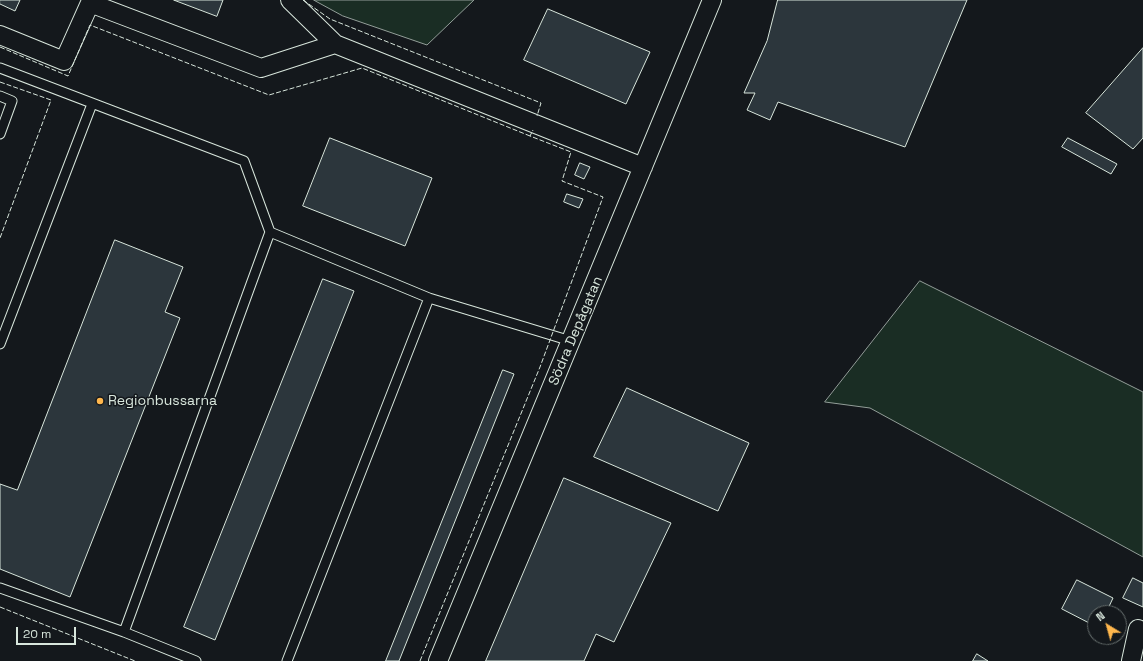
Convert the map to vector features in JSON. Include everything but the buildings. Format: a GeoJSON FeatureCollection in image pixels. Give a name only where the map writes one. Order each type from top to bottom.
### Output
{"type":"FeatureCollection","features":[{"type":"Feature","properties":{"kind":"street"},"geometry":{"type":"LineString","coordinates":[[290,0],[335,44],[643,167]]}},
{"type":"Feature","properties":{"kind":"street","name":"Södra Depågatan"},"geometry":{"type":"LineString","coordinates":[[438,661],[712,0]]}},
{"type":"Feature","properties":{"kind":"street"},"geometry":{"type":"LineString","coordinates":[[0,35],[64,61],[91,2],[261,68],[335,44]]}},
{"type":"Feature","properties":{"kind":"street"},"geometry":{"type":"LineString","coordinates":[[1132,661],[1138,629]]}},
{"type":"Feature","properties":{"kind":"lane"},"geometry":{"type":"LineString","coordinates":[[0,68],[244,161],[270,232],[124,632]]}},
{"type":"Feature","properties":{"kind":"lane"},"geometry":{"type":"LineString","coordinates":[[0,96],[12,101],[0,134]]}},
{"type":"Feature","properties":{"kind":"lane"},"geometry":{"type":"LineString","coordinates":[[0,344],[92,104]]}},
{"type":"Feature","properties":{"kind":"lane"},"geometry":{"type":"LineString","coordinates":[[270,232],[429,298],[571,341]]}},
{"type":"Feature","properties":{"kind":"lane"},"geometry":{"type":"LineString","coordinates":[[287,661],[429,298]]}},
{"type":"Feature","properties":{"kind":"lane"},"geometry":{"type":"LineString","coordinates":[[0,588],[124,632],[196,661]]}},
{"type":"Feature","properties":{"kind":"green space"},"geometry":{"type":"Polygon","coordinates":[[[314,0],[474,0],[427,45],[343,16],[314,0]]]}},
{"type":"Feature","properties":{"kind":"green space"},"geometry":{"type":"Polygon","coordinates":[[[920,281],[1143,392],[1143,557],[870,408],[825,402],[920,281]]]}},
{"type":"Feature","properties":{"kind":"fence"},"geometry":{"type":"LineString","coordinates":[[303,0],[330,19],[541,103],[537,116]]}},
{"type":"Feature","properties":{"kind":"fence"},"geometry":{"type":"LineString","coordinates":[[0,47],[68,76],[90,25],[269,95],[362,68],[530,136]]}},
{"type":"Feature","properties":{"kind":"fence"},"geometry":{"type":"LineString","coordinates":[[0,82],[51,100],[0,238]]}},
{"type":"Feature","properties":{"kind":"fence"},"geometry":{"type":"LineString","coordinates":[[420,661],[540,367],[603,197],[562,181],[571,152],[530,136],[533,130]]}},
{"type":"Feature","properties":{"kind":"fence"},"geometry":{"type":"LineString","coordinates":[[0,607],[135,661]]}},
{"type":"Feature","properties":{"kind":"place","name":"Regionbussarna"},"geometry":{"type":"Point","coordinates":[100,401]}}]}
